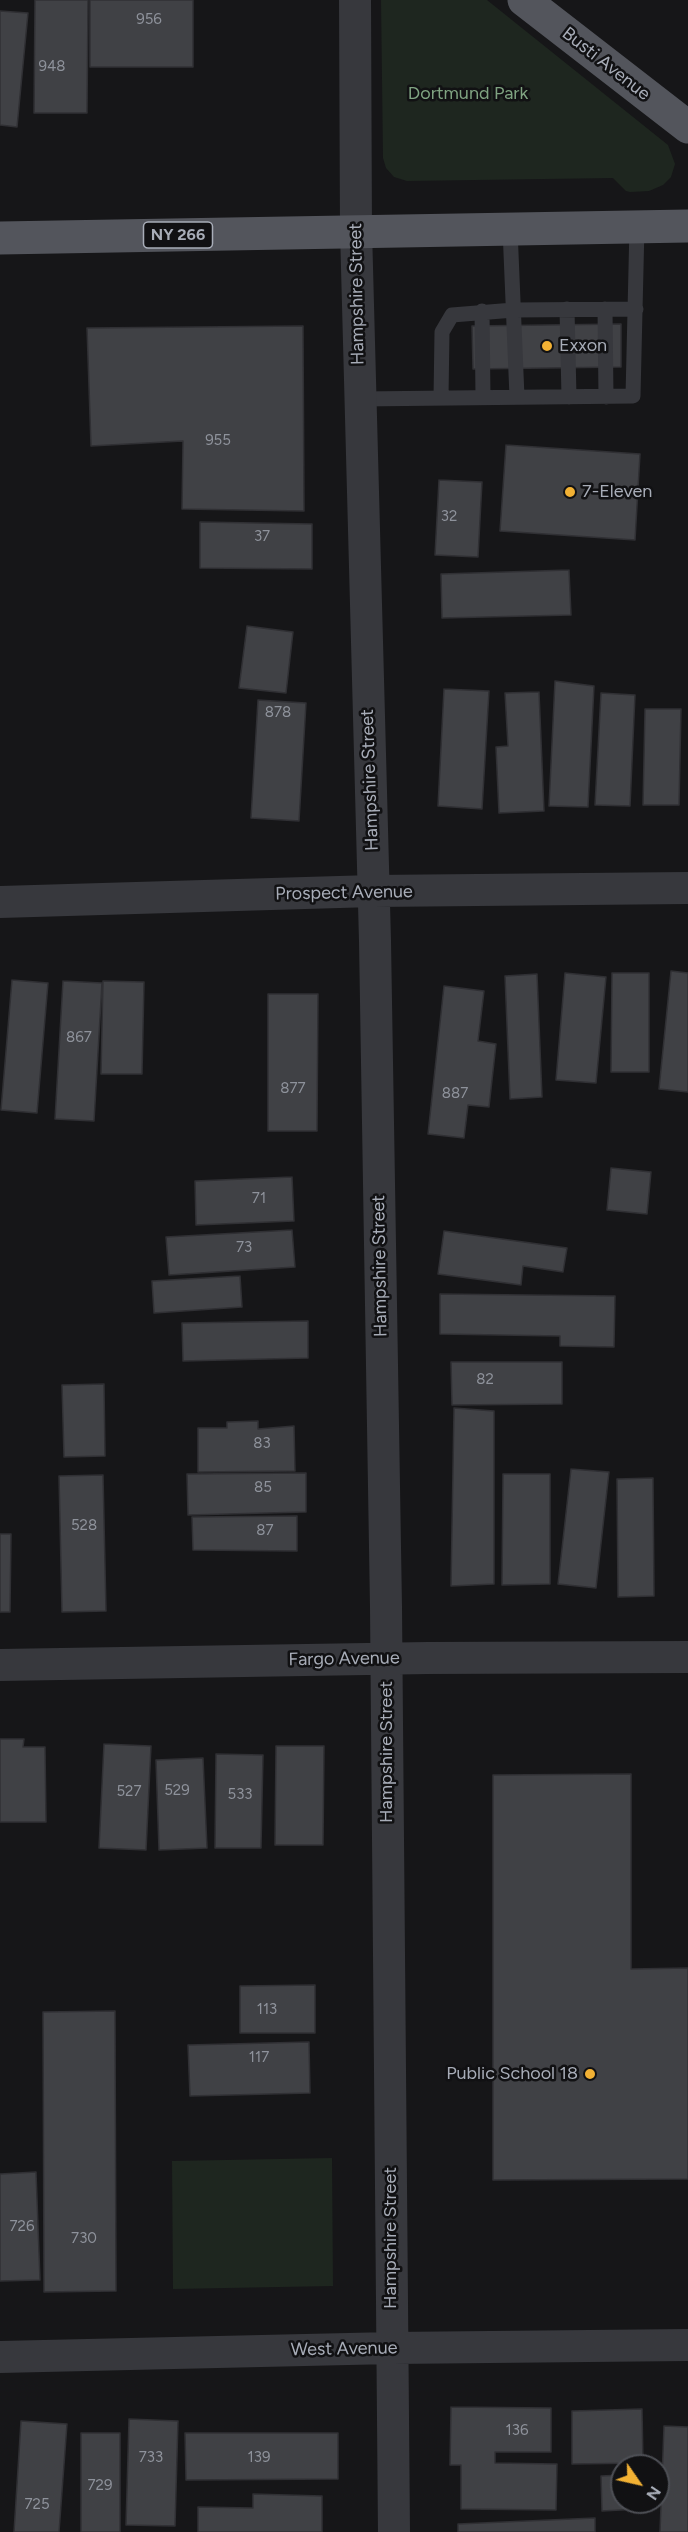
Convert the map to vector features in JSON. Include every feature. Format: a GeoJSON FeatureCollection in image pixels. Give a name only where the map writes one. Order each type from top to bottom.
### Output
{"type":"FeatureCollection","features":[{"type":"Feature","properties":{"kind":"main road","name":"Busti Avenue"},"geometry":{"type":"LineString","coordinates":[[524,0],[688,127]]}},
{"type":"Feature","properties":{"kind":"main road","name":"NY 266"},"geometry":{"type":"LineString","coordinates":[[0,238],[688,226]]}},
{"type":"Feature","properties":{"kind":"street","name":"Hampshire Street"},"geometry":{"type":"LineString","coordinates":[[355,0],[356,230],[373,891],[387,1659],[394,2532]]}},
{"type":"Feature","properties":{"kind":"street","name":"Prospect Avenue"},"geometry":{"type":"LineString","coordinates":[[0,902],[373,891],[688,888]]}},
{"type":"Feature","properties":{"kind":"street","name":"Fargo Avenue"},"geometry":{"type":"LineString","coordinates":[[0,1665],[688,1657]]}},
{"type":"Feature","properties":{"kind":"street","name":"West Avenue"},"geometry":{"type":"LineString","coordinates":[[0,2357],[392,2348],[688,2345]]}},
{"type":"Feature","properties":{"kind":"lane"},"geometry":{"type":"LineString","coordinates":[[360,399],[633,396],[637,226]]}},
{"type":"Feature","properties":{"kind":"lane"},"geometry":{"type":"LineString","coordinates":[[510,229],[517,397]]}},
{"type":"Feature","properties":{"kind":"lane"},"geometry":{"type":"LineString","coordinates":[[567,309],[569,397]]}},
{"type":"Feature","properties":{"kind":"lane"},"geometry":{"type":"LineString","coordinates":[[605,309],[606,397]]}},
{"type":"Feature","properties":{"kind":"lane"},"geometry":{"type":"LineString","coordinates":[[441,398],[442,332],[452,315],[482,311],[636,309]]}},
{"type":"Feature","properties":{"kind":"lane"},"geometry":{"type":"LineString","coordinates":[[482,311],[483,397]]}},
{"type":"Feature","properties":{"kind":"green space","name":"Dortmund Park"},"geometry":{"type":"Polygon","coordinates":[[[381,0],[487,0],[668,145],[675,164],[671,177],[663,185],[649,191],[630,192],[613,178],[407,181],[394,177],[386,168],[383,158],[381,0]]]}},
{"type":"Feature","properties":{"kind":"green space"},"geometry":{"type":"Polygon","coordinates":[[[332,2158],[333,2286],[173,2289],[172,2161],[332,2158]]]}},
{"type":"Feature","properties":{"kind":"building"},"geometry":{"type":"Polygon","coordinates":[[[35,0],[88,0],[87,113],[34,113],[35,0]]]}},
{"type":"Feature","properties":{"kind":"building"},"geometry":{"type":"Polygon","coordinates":[[[90,0],[193,0],[193,67],[90,67],[90,0]]]}},
{"type":"Feature","properties":{"kind":"building"},"geometry":{"type":"Polygon","coordinates":[[[0,11],[28,13],[17,127],[0,125],[0,11]]]}},
{"type":"Feature","properties":{"kind":"building","name":"Exxon"},"geometry":{"type":"Polygon","coordinates":[[[621,324],[621,367],[473,369],[472,326],[621,324]]]}},
{"type":"Feature","properties":{"kind":"building"},"geometry":{"type":"Polygon","coordinates":[[[303,326],[304,511],[182,509],[183,441],[91,446],[87,328],[303,326]]]}},
{"type":"Feature","properties":{"kind":"building","name":"7-Eleven"},"geometry":{"type":"Polygon","coordinates":[[[506,445],[640,454],[635,540],[500,531],[506,445]]]}},
{"type":"Feature","properties":{"kind":"building"},"geometry":{"type":"Polygon","coordinates":[[[439,480],[482,482],[478,557],[435,555],[439,480]]]}},
{"type":"Feature","properties":{"kind":"building"},"geometry":{"type":"Polygon","coordinates":[[[200,522],[312,524],[312,569],[200,568],[200,522]]]}},
{"type":"Feature","properties":{"kind":"building"},"geometry":{"type":"Polygon","coordinates":[[[569,570],[571,615],[442,618],[441,574],[569,570]]]}},
{"type":"Feature","properties":{"kind":"building"},"geometry":{"type":"Polygon","coordinates":[[[247,626],[293,632],[286,693],[239,688],[247,626]]]}},
{"type":"Feature","properties":{"kind":"building"},"geometry":{"type":"Polygon","coordinates":[[[555,681],[594,686],[588,807],[549,806],[555,681]]]}},
{"type":"Feature","properties":{"kind":"building"},"geometry":{"type":"Polygon","coordinates":[[[444,689],[489,691],[482,809],[438,806],[444,689]]]}},
{"type":"Feature","properties":{"kind":"building"},"geometry":{"type":"Polygon","coordinates":[[[539,692],[544,811],[499,813],[496,747],[508,746],[505,693],[539,692]]]}},
{"type":"Feature","properties":{"kind":"building"},"geometry":{"type":"Polygon","coordinates":[[[601,693],[635,695],[630,806],[595,805],[601,693]]]}},
{"type":"Feature","properties":{"kind":"building"},"geometry":{"type":"Polygon","coordinates":[[[258,700],[306,703],[299,821],[251,818],[258,700]]]}},
{"type":"Feature","properties":{"kind":"building"},"geometry":{"type":"Polygon","coordinates":[[[645,709],[681,709],[679,805],[643,805],[645,709]]]}},
{"type":"Feature","properties":{"kind":"building"},"geometry":{"type":"Polygon","coordinates":[[[671,971],[688,973],[688,1092],[659,1089],[671,971]]]}},
{"type":"Feature","properties":{"kind":"building"},"geometry":{"type":"Polygon","coordinates":[[[565,973],[606,977],[596,1083],[556,1080],[565,973]]]}},
{"type":"Feature","properties":{"kind":"building"},"geometry":{"type":"Polygon","coordinates":[[[612,973],[649,973],[649,1072],[611,1072],[612,973]]]}},
{"type":"Feature","properties":{"kind":"building"},"geometry":{"type":"Polygon","coordinates":[[[537,974],[542,1097],[510,1099],[505,976],[537,974]]]}},
{"type":"Feature","properties":{"kind":"building"},"geometry":{"type":"Polygon","coordinates":[[[12,980],[48,983],[37,1113],[1,1110],[12,980]]]}},
{"type":"Feature","properties":{"kind":"building"},"geometry":{"type":"Polygon","coordinates":[[[63,981],[102,983],[94,1121],[55,1119],[63,981]]]}},
{"type":"Feature","properties":{"kind":"building"},"geometry":{"type":"Polygon","coordinates":[[[103,981],[144,982],[142,1074],[101,1074],[103,981]]]}},
{"type":"Feature","properties":{"kind":"building"},"geometry":{"type":"Polygon","coordinates":[[[444,986],[484,991],[478,1041],[496,1044],[489,1107],[468,1105],[464,1138],[428,1134],[444,986]]]}},
{"type":"Feature","properties":{"kind":"building"},"geometry":{"type":"Polygon","coordinates":[[[268,994],[318,994],[317,1131],[268,1131],[268,994]]]}},
{"type":"Feature","properties":{"kind":"building"},"geometry":{"type":"Polygon","coordinates":[[[611,1168],[651,1172],[647,1214],[607,1210],[611,1168]]]}},
{"type":"Feature","properties":{"kind":"building"},"geometry":{"type":"Polygon","coordinates":[[[292,1177],[294,1221],[196,1225],[195,1181],[292,1177]]]}},
{"type":"Feature","properties":{"kind":"building"},"geometry":{"type":"Polygon","coordinates":[[[292,1230],[295,1267],[169,1275],[166,1237],[292,1230]]]}},
{"type":"Feature","properties":{"kind":"building"},"geometry":{"type":"Polygon","coordinates":[[[444,1231],[567,1248],[563,1272],[523,1266],[521,1285],[438,1274],[444,1231]]]}},
{"type":"Feature","properties":{"kind":"building"},"geometry":{"type":"Polygon","coordinates":[[[240,1276],[242,1307],[154,1313],[152,1281],[240,1276]]]}},
{"type":"Feature","properties":{"kind":"building"},"geometry":{"type":"Polygon","coordinates":[[[440,1294],[615,1296],[614,1347],[560,1346],[560,1336],[440,1334],[440,1294]]]}},
{"type":"Feature","properties":{"kind":"building"},"geometry":{"type":"Polygon","coordinates":[[[308,1321],[308,1358],[183,1361],[182,1323],[308,1321]]]}},
{"type":"Feature","properties":{"kind":"building"},"geometry":{"type":"Polygon","coordinates":[[[451,1362],[562,1362],[562,1404],[452,1405],[451,1362]]]}},
{"type":"Feature","properties":{"kind":"building"},"geometry":{"type":"Polygon","coordinates":[[[104,1384],[105,1456],[64,1457],[62,1385],[104,1384]]]}},
{"type":"Feature","properties":{"kind":"building"},"geometry":{"type":"Polygon","coordinates":[[[454,1408],[494,1411],[494,1584],[451,1586],[454,1408]]]}},
{"type":"Feature","properties":{"kind":"building"},"geometry":{"type":"Polygon","coordinates":[[[258,1421],[258,1429],[294,1426],[295,1471],[198,1472],[198,1428],[227,1428],[227,1422],[258,1421]]]}},
{"type":"Feature","properties":{"kind":"building"},"geometry":{"type":"Polygon","coordinates":[[[571,1469],[609,1472],[596,1588],[558,1584],[571,1469]]]}},
{"type":"Feature","properties":{"kind":"building"},"geometry":{"type":"Polygon","coordinates":[[[306,1473],[306,1512],[188,1515],[187,1474],[306,1473]]]}},
{"type":"Feature","properties":{"kind":"building"},"geometry":{"type":"Polygon","coordinates":[[[503,1474],[550,1474],[550,1584],[502,1585],[503,1474]]]}},
{"type":"Feature","properties":{"kind":"building"},"geometry":{"type":"Polygon","coordinates":[[[103,1475],[106,1611],[62,1612],[59,1476],[103,1475]]]}},
{"type":"Feature","properties":{"kind":"building"},"geometry":{"type":"Polygon","coordinates":[[[653,1478],[654,1596],[618,1597],[617,1479],[653,1478]]]}},
{"type":"Feature","properties":{"kind":"building"},"geometry":{"type":"Polygon","coordinates":[[[297,1516],[297,1551],[193,1550],[192,1517],[297,1516]]]}},
{"type":"Feature","properties":{"kind":"building"},"geometry":{"type":"Polygon","coordinates":[[[0,1534],[11,1534],[10,1612],[0,1612],[0,1534]]]}},
{"type":"Feature","properties":{"kind":"building"},"geometry":{"type":"Polygon","coordinates":[[[0,1739],[24,1739],[23,1747],[45,1747],[46,1822],[0,1822],[0,1739]]]}},
{"type":"Feature","properties":{"kind":"building"},"geometry":{"type":"Polygon","coordinates":[[[104,1744],[151,1746],[146,1850],[99,1848],[104,1744]]]}},
{"type":"Feature","properties":{"kind":"building"},"geometry":{"type":"Polygon","coordinates":[[[276,1746],[324,1746],[323,1845],[275,1845],[276,1746]]]}},
{"type":"Feature","properties":{"kind":"building"},"geometry":{"type":"Polygon","coordinates":[[[216,1754],[263,1755],[261,1848],[215,1848],[216,1754]]]}},
{"type":"Feature","properties":{"kind":"building"},"geometry":{"type":"Polygon","coordinates":[[[203,1758],[207,1848],[159,1850],[156,1760],[203,1758]]]}},
{"type":"Feature","properties":{"kind":"building","name":"Public School 18"},"geometry":{"type":"Polygon","coordinates":[[[631,1774],[631,1969],[688,1968],[688,2179],[493,2180],[493,1775],[631,1774]]]}},
{"type":"Feature","properties":{"kind":"building"},"geometry":{"type":"Polygon","coordinates":[[[315,1985],[315,2033],[240,2033],[240,1986],[315,1985]]]}},
{"type":"Feature","properties":{"kind":"building"},"geometry":{"type":"Polygon","coordinates":[[[115,2011],[116,2291],[44,2292],[43,2012],[115,2011]]]}},
{"type":"Feature","properties":{"kind":"building"},"geometry":{"type":"Polygon","coordinates":[[[309,2042],[310,2093],[190,2096],[188,2045],[309,2042]]]}},
{"type":"Feature","properties":{"kind":"building"},"geometry":{"type":"Polygon","coordinates":[[[36,2172],[40,2280],[0,2281],[0,2174],[36,2172]]]}},
{"type":"Feature","properties":{"kind":"building"},"geometry":{"type":"Polygon","coordinates":[[[451,2407],[551,2408],[551,2452],[495,2452],[495,2463],[557,2464],[556,2510],[461,2509],[461,2465],[450,2465],[451,2407]]]}},
{"type":"Feature","properties":{"kind":"building"},"geometry":{"type":"Polygon","coordinates":[[[642,2409],[643,2454],[610,2454],[610,2463],[572,2464],[572,2411],[642,2409]]]}},
{"type":"Feature","properties":{"kind":"building"},"geometry":{"type":"Polygon","coordinates":[[[129,2419],[178,2421],[175,2526],[126,2525],[129,2419]]]}},
{"type":"Feature","properties":{"kind":"building"},"geometry":{"type":"Polygon","coordinates":[[[21,2421],[67,2424],[59,2532],[14,2532],[21,2421]]]}},
{"type":"Feature","properties":{"kind":"building"},"geometry":{"type":"Polygon","coordinates":[[[664,2426],[688,2427],[688,2532],[660,2532],[661,2514],[670,2514],[670,2454],[663,2454],[664,2426]]]}},
{"type":"Feature","properties":{"kind":"building"},"geometry":{"type":"Polygon","coordinates":[[[81,2433],[120,2433],[120,2532],[81,2532],[81,2433]]]}},
{"type":"Feature","properties":{"kind":"building"},"geometry":{"type":"Polygon","coordinates":[[[185,2433],[338,2433],[338,2479],[186,2480],[185,2433]]]}},
{"type":"Feature","properties":{"kind":"building"},"geometry":{"type":"Polygon","coordinates":[[[601,2476],[610,2476],[610,2511],[602,2511],[601,2476]]]}},
{"type":"Feature","properties":{"kind":"building"},"geometry":{"type":"Polygon","coordinates":[[[253,2494],[322,2496],[322,2532],[198,2532],[198,2507],[253,2508],[253,2494]]]}},
{"type":"Feature","properties":{"kind":"building"},"geometry":{"type":"Polygon","coordinates":[[[595,2518],[595,2532],[458,2532],[458,2524],[595,2518]]]}},
{"type":"Feature","properties":{"kind":"place","name":"Exxon"},"geometry":{"type":"Point","coordinates":[547,346]}},
{"type":"Feature","properties":{"kind":"place","name":"7-Eleven"},"geometry":{"type":"Point","coordinates":[570,492]}},
{"type":"Feature","properties":{"kind":"place","name":"Public School 18"},"geometry":{"type":"Point","coordinates":[590,2074]}}]}
